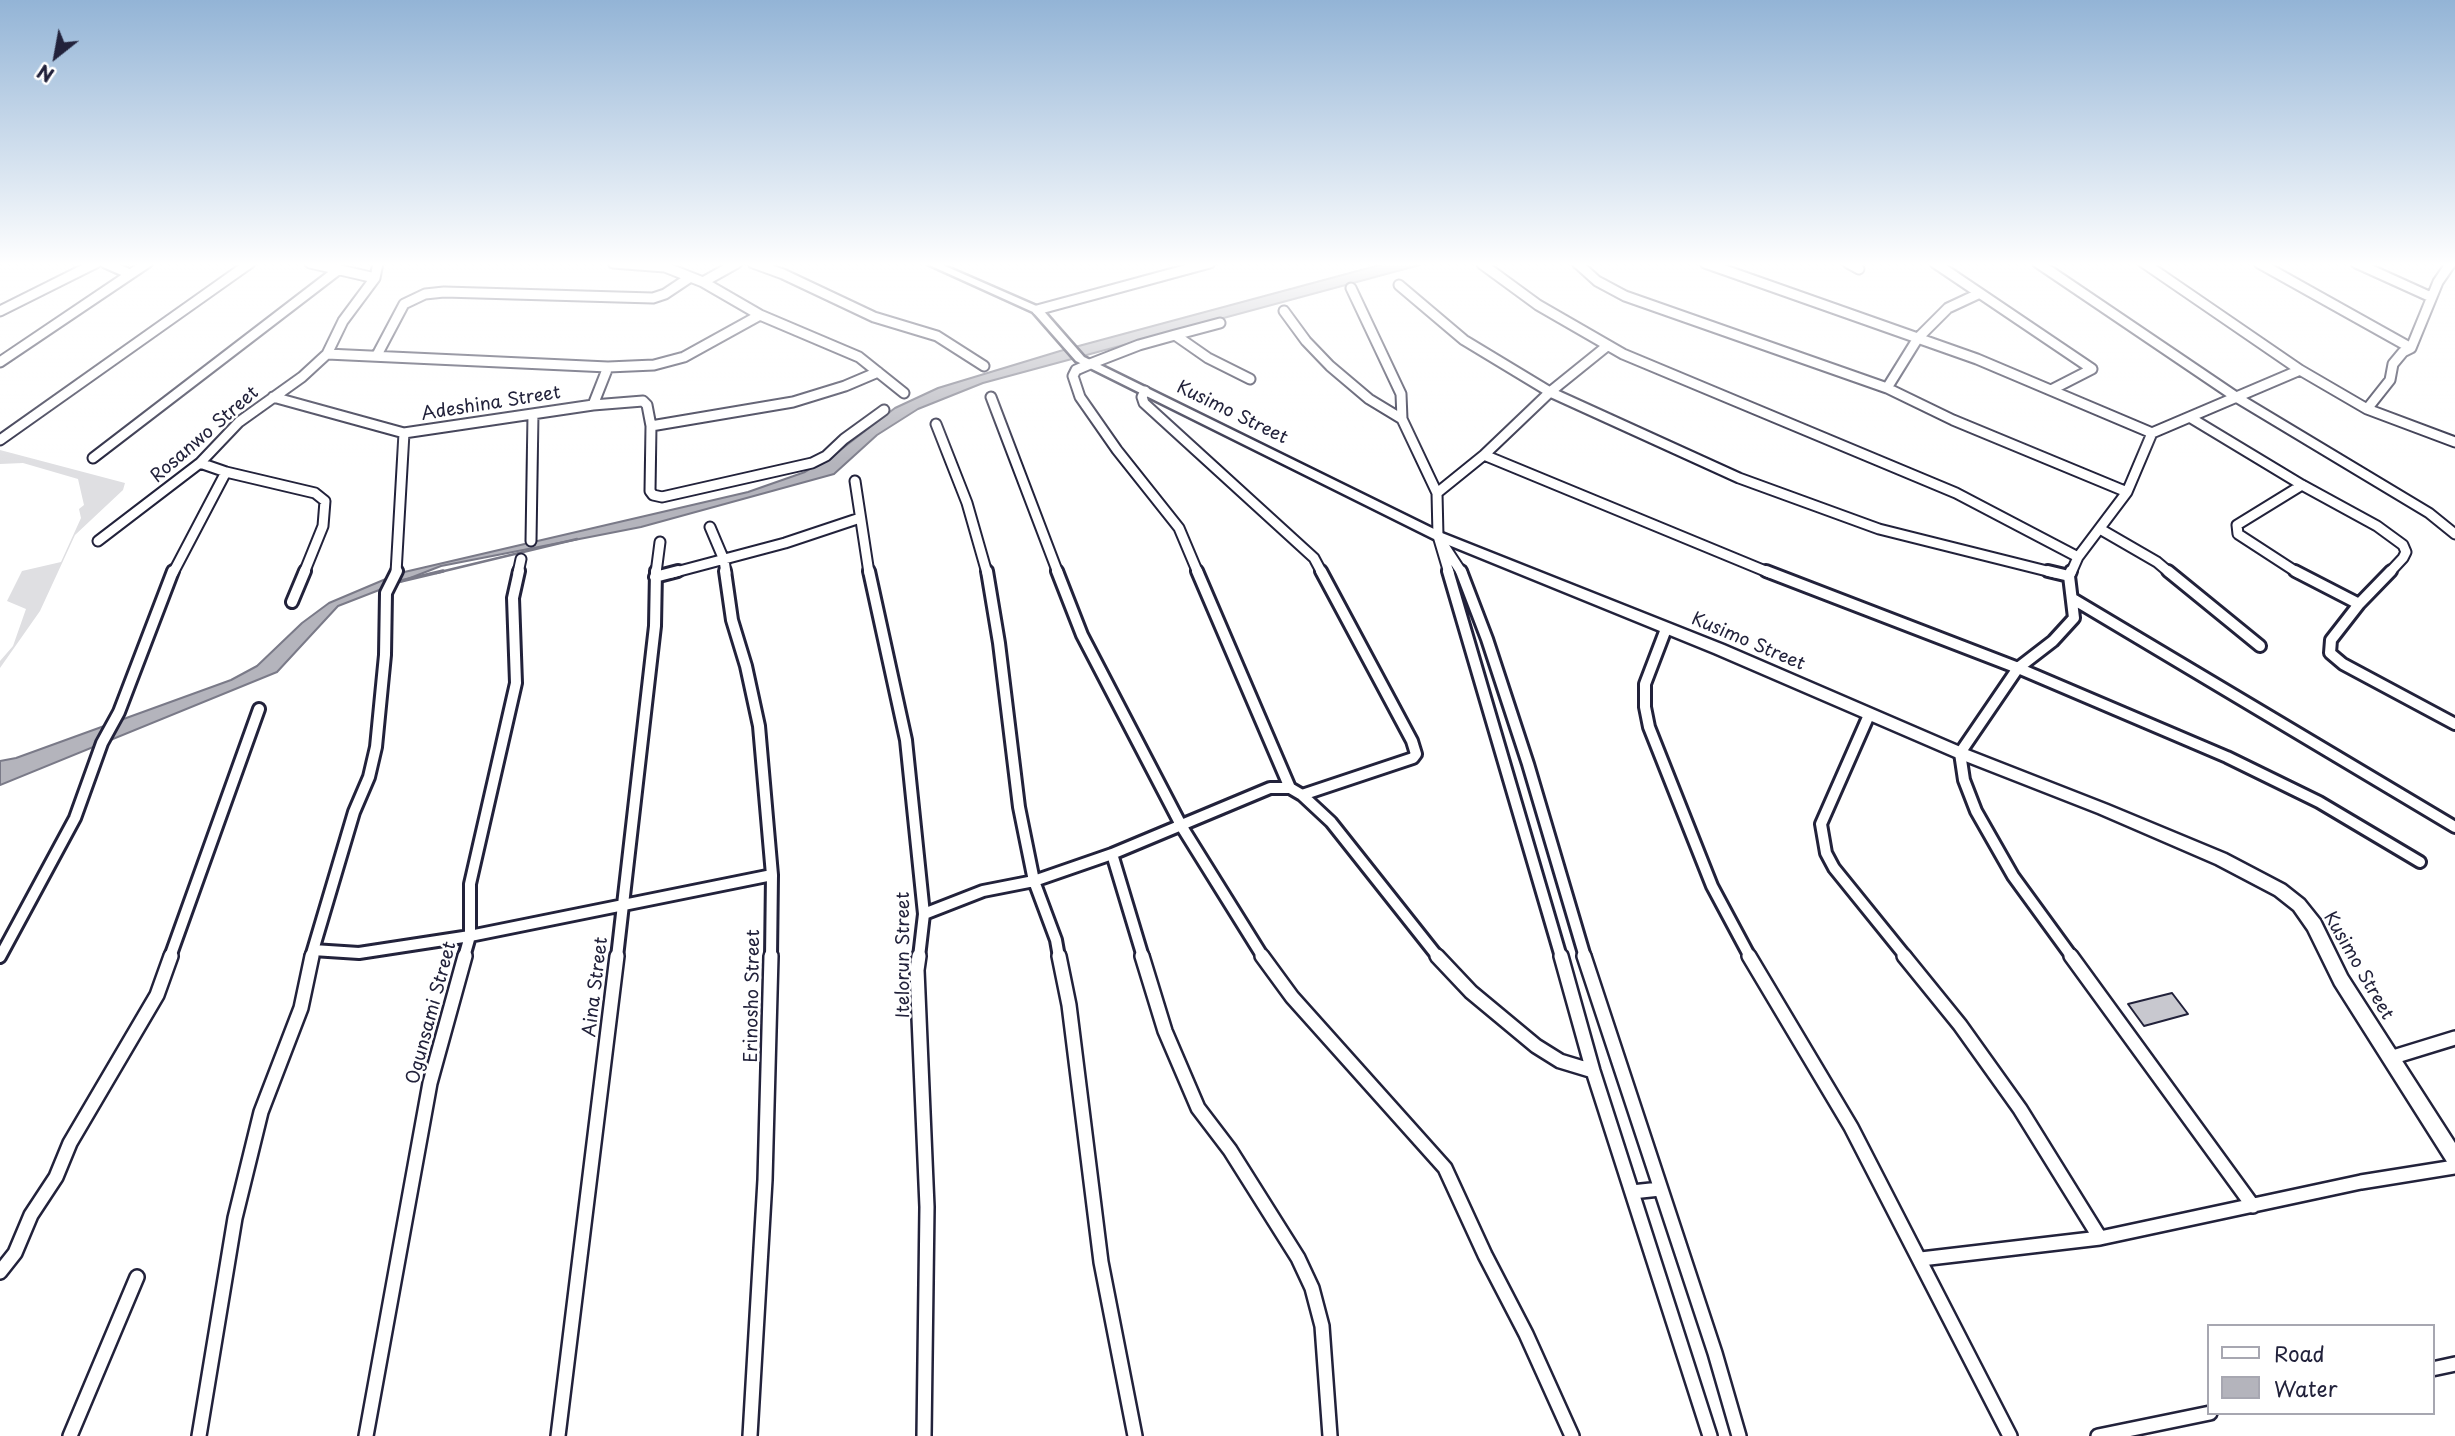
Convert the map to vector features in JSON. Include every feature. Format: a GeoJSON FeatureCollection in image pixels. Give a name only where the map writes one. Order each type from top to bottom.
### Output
{"type":"FeatureCollection","features":[{"type":"Feature","properties":{"kind":"street"},"geometry":{"type":"LineString","coordinates":[[0,362],[47,330]]}},
{"type":"Feature","properties":{"kind":"street"},"geometry":{"type":"LineString","coordinates":[[0,440],[155,330]]}},
{"type":"Feature","properties":{"kind":"street"},"geometry":{"type":"LineString","coordinates":[[93,458],[260,330]]}},
{"type":"Feature","properties":{"kind":"street","name":"Rosanwo Street"},"geometry":{"type":"LineString","coordinates":[[98,541],[200,463],[239,422],[302,377],[327,354],[339,330]]}},
{"type":"Feature","properties":{"kind":"street"},"geometry":{"type":"LineString","coordinates":[[377,355],[390,330]]}},
{"type":"Feature","properties":{"kind":"street"},"geometry":{"type":"LineString","coordinates":[[327,354],[608,367],[654,365],[676,360],[732,330]]}},
{"type":"Feature","properties":{"kind":"street"},"geometry":{"type":"LineString","coordinates":[[795,330],[859,357],[904,393]]}},
{"type":"Feature","properties":{"kind":"street"},"geometry":{"type":"LineString","coordinates":[[917,330],[937,336],[984,366]]}},
{"type":"Feature","properties":{"kind":"street","name":"Kusimo Street"},"geometry":{"type":"LineString","coordinates":[[1054,330],[1085,361],[1438,536],[1719,649],[1960,753],[2103,809],[2221,859],[2280,890],[2299,905],[2314,925],[2341,980],[2455,1159]]}},
{"type":"Feature","properties":{"kind":"street"},"geometry":{"type":"LineString","coordinates":[[1194,330],[1085,361],[1073,376],[1080,397],[1117,450],[1179,528],[1290,788]]}},
{"type":"Feature","properties":{"kind":"street"},"geometry":{"type":"LineString","coordinates":[[1298,330],[1330,366],[1369,399],[1402,419]]}},
{"type":"Feature","properties":{"kind":"street"},"geometry":{"type":"LineString","coordinates":[[1371,330],[1401,394],[1402,419],[1437,494],[1438,536],[1593,1071],[1710,1436]]}},
{"type":"Feature","properties":{"kind":"street"},"geometry":{"type":"LineString","coordinates":[[1452,330],[1464,340],[1550,392],[1739,478],[1846,519],[1944,547],[2069,576]]}},
{"type":"Feature","properties":{"kind":"street"},"geometry":{"type":"LineString","coordinates":[[1579,330],[1606,346],[1956,493],[2078,557]]}},
{"type":"Feature","properties":{"kind":"street"},"geometry":{"type":"LineString","coordinates":[[1722,330],[1887,388],[1953,420],[2127,492]]}},
{"type":"Feature","properties":{"kind":"street"},"geometry":{"type":"LineString","coordinates":[[1895,330],[1977,359],[2152,433],[2300,370]]}},
{"type":"Feature","properties":{"kind":"street"},"geometry":{"type":"LineString","coordinates":[[1887,388],[1918,338],[1926,330]]}},
{"type":"Feature","properties":{"kind":"street"},"geometry":{"type":"LineString","coordinates":[[2033,330],[2092,369],[2051,390]]}},
{"type":"Feature","properties":{"kind":"street"},"geometry":{"type":"LineString","coordinates":[[2137,330],[2236,397],[2429,513],[2455,534]]}},
{"type":"Feature","properties":{"kind":"street"},"geometry":{"type":"LineString","coordinates":[[2242,330],[2300,370],[2367,409],[2455,442]]}},
{"type":"Feature","properties":{"kind":"street"},"geometry":{"type":"LineString","coordinates":[[2379,330],[2411,348]]}},
{"type":"Feature","properties":{"kind":"street"},"geometry":{"type":"LineString","coordinates":[[2367,409],[2390,380],[2393,365],[2403,352],[2411,348],[2418,330]]}},
{"type":"Feature","properties":{"kind":"street"},"geometry":{"type":"LineString","coordinates":[[1175,335],[1208,358],[1250,379]]}},
{"type":"Feature","properties":{"kind":"street"},"geometry":{"type":"LineString","coordinates":[[1437,494],[1484,455],[1550,392],[1606,346]]}},
{"type":"Feature","properties":{"kind":"street"},"geometry":{"type":"LineString","coordinates":[[593,405],[608,367]]}},
{"type":"Feature","properties":{"kind":"street"},"geometry":{"type":"LineString","coordinates":[[878,372],[845,386],[793,402],[651,426],[650,491],[653,495],[662,497],[812,463],[826,456],[884,410]]}},
{"type":"Feature","properties":{"kind":"street"},"geometry":{"type":"LineString","coordinates":[[1145,391],[1142,397],[1144,403],[1314,558],[1412,741],[1416,754],[1413,758],[1302,795]]}},
{"type":"Feature","properties":{"kind":"street","name":"Adeshina Street"},"geometry":{"type":"LineString","coordinates":[[273,397],[404,433],[593,405],[643,401],[648,405],[651,426]]}},
{"type":"Feature","properties":{"kind":"street"},"geometry":{"type":"LineString","coordinates":[[991,397],[1082,635],[1182,827],[1268,965],[1284,986],[1321,1031],[1445,1168],[1485,1255],[1526,1334],[1572,1436]]}},
{"type":"Feature","properties":{"kind":"street"},"geometry":{"type":"LineString","coordinates":[[531,541],[533,414]]}},
{"type":"Feature","properties":{"kind":"street"},"geometry":{"type":"LineString","coordinates":[[2191,418],[2302,485],[2377,526],[2403,545],[2406,551],[2331,640],[2330,653],[2343,664],[2455,724]]}},
{"type":"Feature","properties":{"kind":"street"},"geometry":{"type":"LineString","coordinates":[[936,424],[967,503],[986,565],[1001,656],[1019,807],[1034,881],[1056,940],[1069,1004],[1101,1262],[1135,1436]]}},
{"type":"Feature","properties":{"kind":"street"},"geometry":{"type":"LineString","coordinates":[[199,1436],[235,1218],[261,1112],[301,1008],[313,950],[354,812],[369,777],[376,747],[385,655],[386,593],[398,568],[404,433]]}},
{"type":"Feature","properties":{"kind":"street"},"geometry":{"type":"LineString","coordinates":[[2152,433],[2127,492],[2078,557],[2069,576],[2074,618],[2065,630],[2018,668],[1960,753],[1964,780],[1976,811],[2013,876],[2253,1206]]}},
{"type":"Feature","properties":{"kind":"street"},"geometry":{"type":"LineString","coordinates":[[1484,455],[1735,559],[2018,668],[2227,757],[2319,802],[2420,862]]}},
{"type":"Feature","properties":{"kind":"street"},"geometry":{"type":"LineString","coordinates":[[200,463],[226,472],[315,493],[324,502],[324,526],[292,602]]}},
{"type":"Feature","properties":{"kind":"street"},"geometry":{"type":"LineString","coordinates":[[0,957],[75,818],[102,743],[120,712],[167,583],[226,472]]}},
{"type":"Feature","properties":{"kind":"street","name":"Itelorun Street"},"geometry":{"type":"LineString","coordinates":[[855,481],[860,518],[906,740],[924,914],[918,970],[927,1207],[924,1436]]}},
{"type":"Feature","properties":{"kind":"street"},"geometry":{"type":"LineString","coordinates":[[2302,485],[2237,525],[2238,534],[2287,567],[2360,604]]}},
{"type":"Feature","properties":{"kind":"street"},"geometry":{"type":"LineString","coordinates":[[655,577],[724,560],[860,518]]}},
{"type":"Feature","properties":{"kind":"street","name":"Erinosho Street"},"geometry":{"type":"LineString","coordinates":[[710,527],[724,560],[732,620],[746,666],[759,726],[772,875],[771,1025],[765,1180],[750,1436]]}},
{"type":"Feature","properties":{"kind":"street"},"geometry":{"type":"LineString","coordinates":[[2100,529],[2157,562],[2260,646]]}},
{"type":"Feature","properties":{"kind":"street"},"geometry":{"type":"LineString","coordinates":[[1438,536],[1462,573],[1487,639],[1528,764],[1597,999],[1715,1353],[1739,1436]]}},
{"type":"Feature","properties":{"kind":"street","name":"Aina Street"},"geometry":{"type":"LineString","coordinates":[[558,1436],[655,626],[655,577],[660,542]]}},
{"type":"Feature","properties":{"kind":"street","name":"Ogunsami Street"},"geometry":{"type":"LineString","coordinates":[[366,1436],[430,1083],[470,936],[470,884],[516,683],[513,598],[522,559]]}},
{"type":"Feature","properties":{"kind":"street"},"geometry":{"type":"LineString","coordinates":[[2073,599],[2455,827]]}},
{"type":"Feature","properties":{"kind":"street"},"geometry":{"type":"LineString","coordinates":[[1666,629],[1645,684],[1645,707],[1653,738],[1712,886],[1731,926],[1851,1127],[2010,1436]]}},
{"type":"Feature","properties":{"kind":"street"},"geometry":{"type":"LineString","coordinates":[[0,1272],[15,1253],[31,1215],[56,1177],[70,1143],[157,995],[259,709]]}},
{"type":"Feature","properties":{"kind":"street"},"geometry":{"type":"LineString","coordinates":[[1869,715],[1837,793],[1821,824],[1826,853],[1834,868],[1960,1025],[2005,1088],[2100,1238]]}},
{"type":"Feature","properties":{"kind":"street"},"geometry":{"type":"LineString","coordinates":[[924,914],[983,891],[1034,881],[1112,854],[1270,788],[1290,788],[1302,795],[1331,822],[1441,961],[1471,992],[1536,1046],[1560,1061],[1593,1071]]}},
{"type":"Feature","properties":{"kind":"street"},"geometry":{"type":"LineString","coordinates":[[1112,854],[1165,1031],[1198,1108],[1230,1150],[1298,1258],[1312,1288],[1322,1326],[1330,1436]]}},
{"type":"Feature","properties":{"kind":"street"},"geometry":{"type":"LineString","coordinates":[[313,950],[359,953],[470,936],[772,875]]}},
{"type":"Feature","properties":{"kind":"street"},"geometry":{"type":"LineString","coordinates":[[2390,1058],[2455,1038]]}},
{"type":"Feature","properties":{"kind":"street"},"geometry":{"type":"LineString","coordinates":[[1921,1259],[2100,1238],[2361,1182],[2455,1167]]}},
{"type":"Feature","properties":{"kind":"street"},"geometry":{"type":"LineString","coordinates":[[1632,1192],[1660,1189]]}},
{"type":"Feature","properties":{"kind":"street"},"geometry":{"type":"LineString","coordinates":[[70,1436],[136,1277]]}},
{"type":"Feature","properties":{"kind":"street"},"geometry":{"type":"LineString","coordinates":[[2434,1369],[2455,1364]]}},
{"type":"Feature","properties":{"kind":"street"},"geometry":{"type":"LineString","coordinates":[[2098,1436],[2206,1414]]}},
{"type":"Feature","properties":{"kind":"shaded area"},"geometry":{"type":"Polygon","coordinates":[[[0,450],[125,483],[123,490],[75,535],[40,611],[0,668],[0,661],[13,646],[26,609],[7,601],[22,571],[61,562],[81,518],[79,509],[84,505],[78,479],[23,463],[0,464],[0,450]]]}},
{"type":"Feature","properties":{"kind":"water"},"geometry":{"type":"Polygon","coordinates":[[[1138,330],[1179,330],[983,383],[918,409],[877,435],[834,474],[641,527],[441,566],[338,606],[277,672],[0,785],[0,761],[16,758],[231,680],[257,666],[302,623],[329,603],[400,573],[748,492],[805,472],[835,454],[895,408],[938,388],[1138,330]]]}},
{"type":"Feature","properties":{"kind":"building"},"geometry":{"type":"Polygon","coordinates":[[[2172,993],[2188,1014],[2144,1026],[2128,1004],[2172,993]]]}},
{"type":"Feature","properties":{"kind":"waterway"},"geometry":{"type":"LineString","coordinates":[[436,573],[577,539]]}},
{"type":"Feature","properties":{"kind":"waterway"},"geometry":{"type":"LineString","coordinates":[[401,581],[443,571]]}}]}
